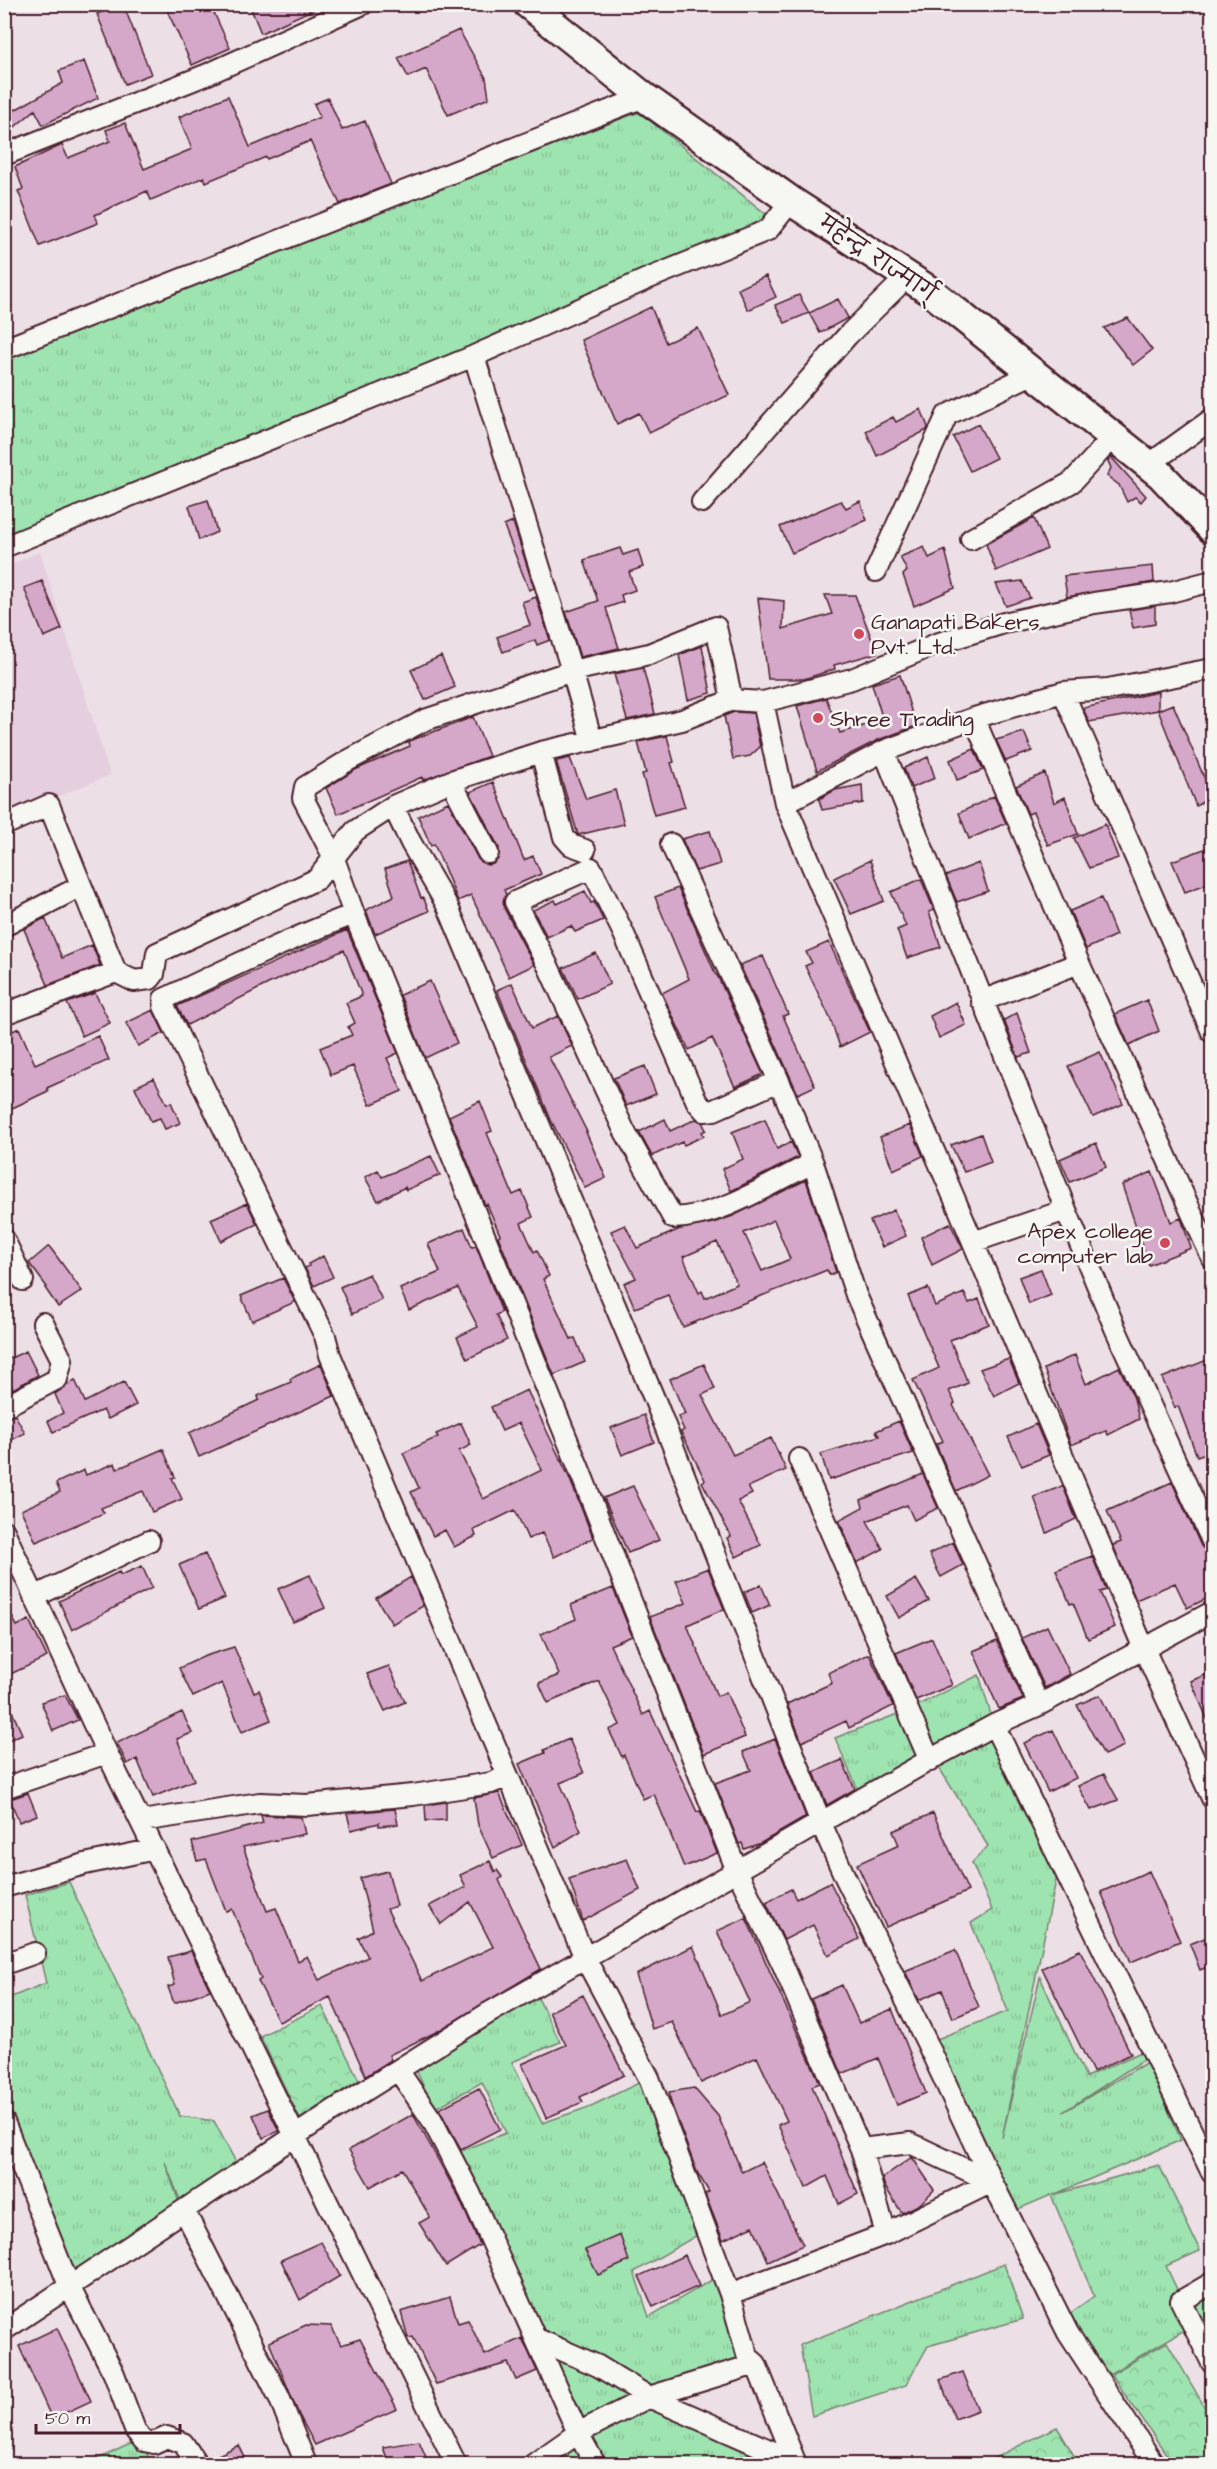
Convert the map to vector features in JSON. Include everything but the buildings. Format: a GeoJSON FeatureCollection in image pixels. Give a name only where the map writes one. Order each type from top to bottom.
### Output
{"type":"FeatureCollection","features":[{"type":"Feature","properties":{"kind":"highway","name":"महेन्द्र राज्मार्ग्"},"geometry":{"type":"LineString","coordinates":[[528,4],[644,97],[791,201],[909,275],[1148,465],[1212,528]]}},
{"type":"Feature","properties":{"kind":"street"},"geometry":{"type":"LineString","coordinates":[[4,155],[208,74],[363,4]]}},
{"type":"Feature","properties":{"kind":"street"},"geometry":{"type":"LineString","coordinates":[[4,349],[644,97]]}},
{"type":"Feature","properties":{"kind":"street"},"geometry":{"type":"LineString","coordinates":[[4,547],[474,356],[647,279],[768,230],[791,201]]}},
{"type":"Feature","properties":{"kind":"street"},"geometry":{"type":"LineString","coordinates":[[702,502],[848,335],[909,275]]}},
{"type":"Feature","properties":{"kind":"street"},"geometry":{"type":"LineString","coordinates":[[474,356],[592,741]]}},
{"type":"Feature","properties":{"kind":"street"},"geometry":{"type":"LineString","coordinates":[[876,571],[947,415],[1034,373]]}},
{"type":"Feature","properties":{"kind":"street"},"geometry":{"type":"LineString","coordinates":[[1148,465],[1212,419]]}},
{"type":"Feature","properties":{"kind":"street"},"geometry":{"type":"LineString","coordinates":[[971,539],[1072,482],[1113,437]]}},
{"type":"Feature","properties":{"kind":"street"},"geometry":{"type":"LineString","coordinates":[[4,825],[49,805],[116,972],[134,981],[150,980],[154,974],[158,953],[316,879],[355,831],[393,806],[451,781],[541,753],[682,720],[732,700],[763,702],[852,679],[936,644],[1004,623],[1212,581]]}},
{"type":"Feature","properties":{"kind":"street"},"geometry":{"type":"LineString","coordinates":[[732,700],[716,627],[649,654],[572,670],[425,720],[349,760],[305,787],[303,798],[333,856],[354,914],[580,1472],[737,1871],[783,1965],[861,2149],[886,2234]]}},
{"type":"Feature","properties":{"kind":"street"},"geometry":{"type":"LineString","coordinates":[[785,803],[884,751],[974,718],[1063,692],[1108,688],[1212,669]]}},
{"type":"Feature","properties":{"kind":"street"},"geometry":{"type":"LineString","coordinates":[[1063,692],[1212,1032]]}},
{"type":"Feature","properties":{"kind":"street"},"geometry":{"type":"LineString","coordinates":[[763,702],[785,803],[1144,1649],[1212,1798]]}},
{"type":"Feature","properties":{"kind":"street"},"geometry":{"type":"LineString","coordinates":[[974,718],[1079,963],[1212,1258]]}},
{"type":"Feature","properties":{"kind":"street"},"geometry":{"type":"LineString","coordinates":[[884,751],[1066,1210],[1115,1328],[1212,1541]]}},
{"type":"Feature","properties":{"kind":"street"},"geometry":{"type":"LineString","coordinates":[[541,753],[564,837],[571,845],[585,850]]}},
{"type":"Feature","properties":{"kind":"street"},"geometry":{"type":"LineString","coordinates":[[451,781],[488,853]]}},
{"type":"Feature","properties":{"kind":"street"},"geometry":{"type":"LineString","coordinates":[[393,806],[411,843],[448,907],[656,1403],[821,1823],[845,1877],[992,2182],[1068,2332],[1154,2464]]}},
{"type":"Feature","properties":{"kind":"street"},"geometry":{"type":"LineString","coordinates":[[671,844],[779,1082],[813,1163],[856,1295],[1039,1705]]}},
{"type":"Feature","properties":{"kind":"street"},"geometry":{"type":"LineString","coordinates":[[779,1082],[714,1110],[705,1111],[697,1102],[623,932],[591,868],[515,902],[549,968],[624,1130],[673,1218],[692,1217],[731,1204],[813,1163]]}},
{"type":"Feature","properties":{"kind":"street"},"geometry":{"type":"LineString","coordinates":[[4,926],[81,886]]}},
{"type":"Feature","properties":{"kind":"street"},"geometry":{"type":"LineString","coordinates":[[354,914],[297,936],[164,999],[164,1006],[325,1336],[334,1366],[585,1958],[649,2078],[730,2294],[748,2357],[756,2364],[795,2463]]}},
{"type":"Feature","properties":{"kind":"street"},"geometry":{"type":"LineString","coordinates":[[982,1001],[1079,963]]}},
{"type":"Feature","properties":{"kind":"street"},"geometry":{"type":"LineString","coordinates":[[4,1014],[116,972]]}},
{"type":"Feature","properties":{"kind":"street"},"geometry":{"type":"LineString","coordinates":[[973,1242],[1066,1210]]}},
{"type":"Feature","properties":{"kind":"street"},"geometry":{"type":"LineString","coordinates":[[4,1239],[23,1280]]}},
{"type":"Feature","properties":{"kind":"street"},"geometry":{"type":"LineString","coordinates":[[4,1407],[57,1379],[62,1370],[62,1360],[43,1323]]}},
{"type":"Feature","properties":{"kind":"street"},"geometry":{"type":"LineString","coordinates":[[799,1459],[930,1761]]}},
{"type":"Feature","properties":{"kind":"street"},"geometry":{"type":"LineString","coordinates":[[5,1534],[107,1753],[456,2464]]}},
{"type":"Feature","properties":{"kind":"street"},"geometry":{"type":"LineString","coordinates":[[34,1598],[149,1541]]}},
{"type":"Feature","properties":{"kind":"street"},"geometry":{"type":"LineString","coordinates":[[4,2330],[184,2210],[487,2014],[994,1725],[1039,1705],[1212,1612]]}},
{"type":"Feature","properties":{"kind":"street"},"geometry":{"type":"LineString","coordinates":[[994,1725],[1212,2173]]}},
{"type":"Feature","properties":{"kind":"street"},"geometry":{"type":"LineString","coordinates":[[4,1788],[107,1753]]}},
{"type":"Feature","properties":{"kind":"street"},"geometry":{"type":"LineString","coordinates":[[141,1821],[260,1803],[307,1805],[413,1795],[491,1783],[508,1776]]}},
{"type":"Feature","properties":{"kind":"street"},"geometry":{"type":"LineString","coordinates":[[4,1887],[85,1864],[155,1849]]}},
{"type":"Feature","properties":{"kind":"street"},"geometry":{"type":"LineString","coordinates":[[4,1964],[35,1953]]}},
{"type":"Feature","properties":{"kind":"street"},"geometry":{"type":"LineString","coordinates":[[398,2070],[432,2120],[461,2174],[578,2433],[595,2464]]}},
{"type":"Feature","properties":{"kind":"street"},"geometry":{"type":"LineString","coordinates":[[4,2122],[70,2288],[114,2374],[135,2430],[144,2441],[154,2443],[167,2437],[183,2442],[197,2464]]}},
{"type":"Feature","properties":{"kind":"street"},"geometry":{"type":"LineString","coordinates":[[861,2149],[910,2143],[992,2182]]}},
{"type":"Feature","properties":{"kind":"street"},"geometry":{"type":"LineString","coordinates":[[730,2294],[886,2234],[992,2182]]}},
{"type":"Feature","properties":{"kind":"street"},"geometry":{"type":"LineString","coordinates":[[184,2210],[279,2397],[306,2464]]}},
{"type":"Feature","properties":{"kind":"street"},"geometry":{"type":"LineString","coordinates":[[1212,2283],[1181,2301],[1212,2363]]}},
{"type":"Feature","properties":{"kind":"street"},"geometry":{"type":"LineString","coordinates":[[537,2339],[598,2366],[649,2397],[795,2463]]}},
{"type":"Feature","properties":{"kind":"street"},"geometry":{"type":"LineString","coordinates":[[534,2464],[578,2433],[649,2397],[756,2364]]}},
{"type":"Feature","properties":{"kind":"shaded area"},"geometry":{"type":"Polygon","coordinates":[[[40,552],[110,775],[5,818],[5,567],[40,552]]]}},
{"type":"Feature","properties":{"kind":"green space"},"geometry":{"type":"Polygon","coordinates":[[[639,112],[776,222],[5,540],[5,355],[639,112]]]}},
{"type":"Feature","properties":{"kind":"green space"},"geometry":{"type":"Polygon","coordinates":[[[979,1675],[994,1725],[1060,1861],[1002,2138],[1040,1977],[1086,2077],[1141,2052],[1145,2059],[1063,2112],[1147,2062],[1181,2140],[1053,2195],[1159,2165],[1200,2251],[1166,2266],[1182,2300],[1212,2285],[1212,2363],[1193,2325],[1099,2380],[1064,2318],[1094,2296],[1051,2195],[1009,2213],[927,2043],[1008,2011],[971,1923],[992,1910],[972,1863],[988,1846],[933,1758],[862,1799],[835,1738],[908,1710],[979,1675]]]}},
{"type":"Feature","properties":{"kind":"green space"},"geometry":{"type":"Polygon","coordinates":[[[69,1882],[180,2116],[214,2121],[241,2172],[184,2210],[165,2162],[182,2211],[77,2278],[11,2126],[5,2125],[4,2000],[46,1983],[25,1895],[69,1882]]]}},
{"type":"Feature","properties":{"kind":"green space"},"geometry":{"type":"Polygon","coordinates":[[[533,1988],[560,2042],[512,2062],[542,2123],[589,2107],[649,2078],[706,2230],[634,2272],[649,2317],[722,2274],[750,2364],[658,2398],[787,2464],[550,2464],[586,2436],[455,2153],[506,2133],[482,2082],[434,2109],[412,2061],[533,1988]]]}},
{"type":"Feature","properties":{"kind":"green space"},"geometry":{"type":"Polygon","coordinates":[[[322,2006],[359,2080],[300,2119],[260,2036],[322,2006]]]}},
{"type":"Feature","properties":{"kind":"green space"},"geometry":{"type":"Polygon","coordinates":[[[1004,2264],[1023,2319],[928,2346],[906,2385],[812,2416],[800,2345],[1004,2264]]]}},
{"type":"Feature","properties":{"kind":"green space"},"geometry":{"type":"Polygon","coordinates":[[[1167,2342],[1212,2420],[1212,2464],[1173,2464],[1111,2374],[1167,2342]]]}},
{"type":"Feature","properties":{"kind":"green space"},"geometry":{"type":"Polygon","coordinates":[[[1057,2427],[1079,2464],[994,2464],[992,2459],[1057,2427]]]}},
{"type":"Feature","properties":{"kind":"green space"},"geometry":{"type":"Polygon","coordinates":[[[141,2439],[151,2464],[87,2464],[141,2439]]]}},
{"type":"Feature","properties":{"kind":"place","name":"Ganapati Bakers Pvt. Ltd."},"geometry":{"type":"Point","coordinates":[859,634]}},
{"type":"Feature","properties":{"kind":"place","name":"Shree Trading"},"geometry":{"type":"Point","coordinates":[818,718]}},
{"type":"Feature","properties":{"kind":"place","name":"Apex college computer lab"},"geometry":{"type":"Point","coordinates":[1165,1243]}}]}
